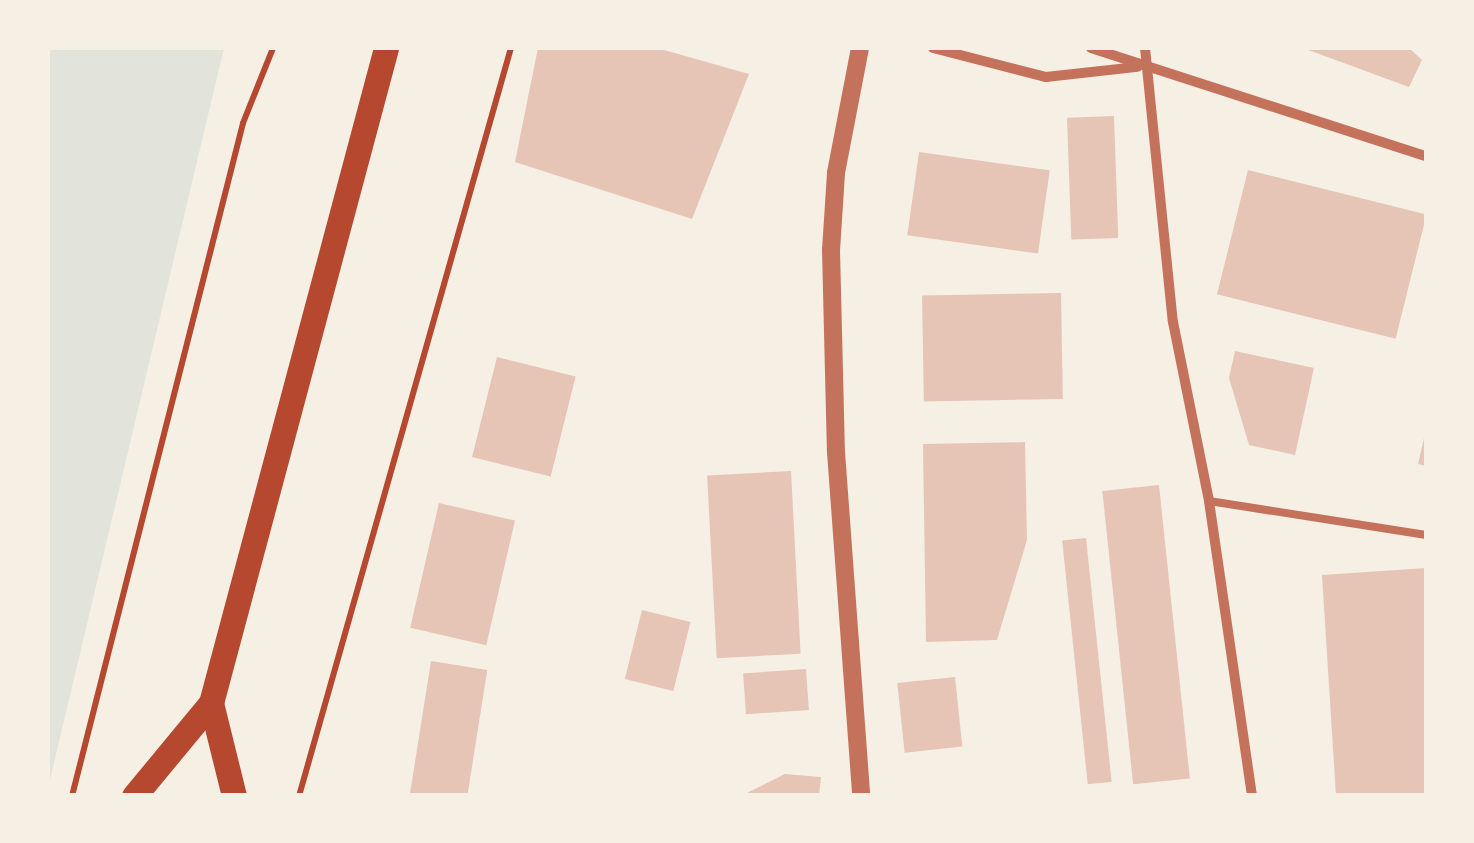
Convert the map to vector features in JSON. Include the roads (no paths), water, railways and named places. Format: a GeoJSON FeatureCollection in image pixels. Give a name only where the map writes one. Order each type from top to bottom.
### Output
{"type":"FeatureCollection","features":[{"type":"Feature","properties":{"kind":"main road"},"geometry":{"type":"LineString","coordinates":[[134,796],[211,703],[386,48]]}},
{"type":"Feature","properties":{"kind":"main road"},"geometry":{"type":"LineString","coordinates":[[211,703],[234,796]]}},
{"type":"Feature","properties":{"kind":"street"},"geometry":{"type":"LineString","coordinates":[[860,48],[836,173],[831,250],[842,545],[861,796]]}},
{"type":"Feature","properties":{"kind":"street"},"geometry":{"type":"LineString","coordinates":[[933,48],[1046,76],[1143,66]]}},
{"type":"Feature","properties":{"kind":"street"},"geometry":{"type":"LineString","coordinates":[[1091,48],[1426,156]]}},
{"type":"Feature","properties":{"kind":"street"},"geometry":{"type":"LineString","coordinates":[[1144,48],[1174,322],[1209,502],[1252,796]]}},
{"type":"Feature","properties":{"kind":"lane"},"geometry":{"type":"LineString","coordinates":[[1209,502],[1426,536]]}}]}
